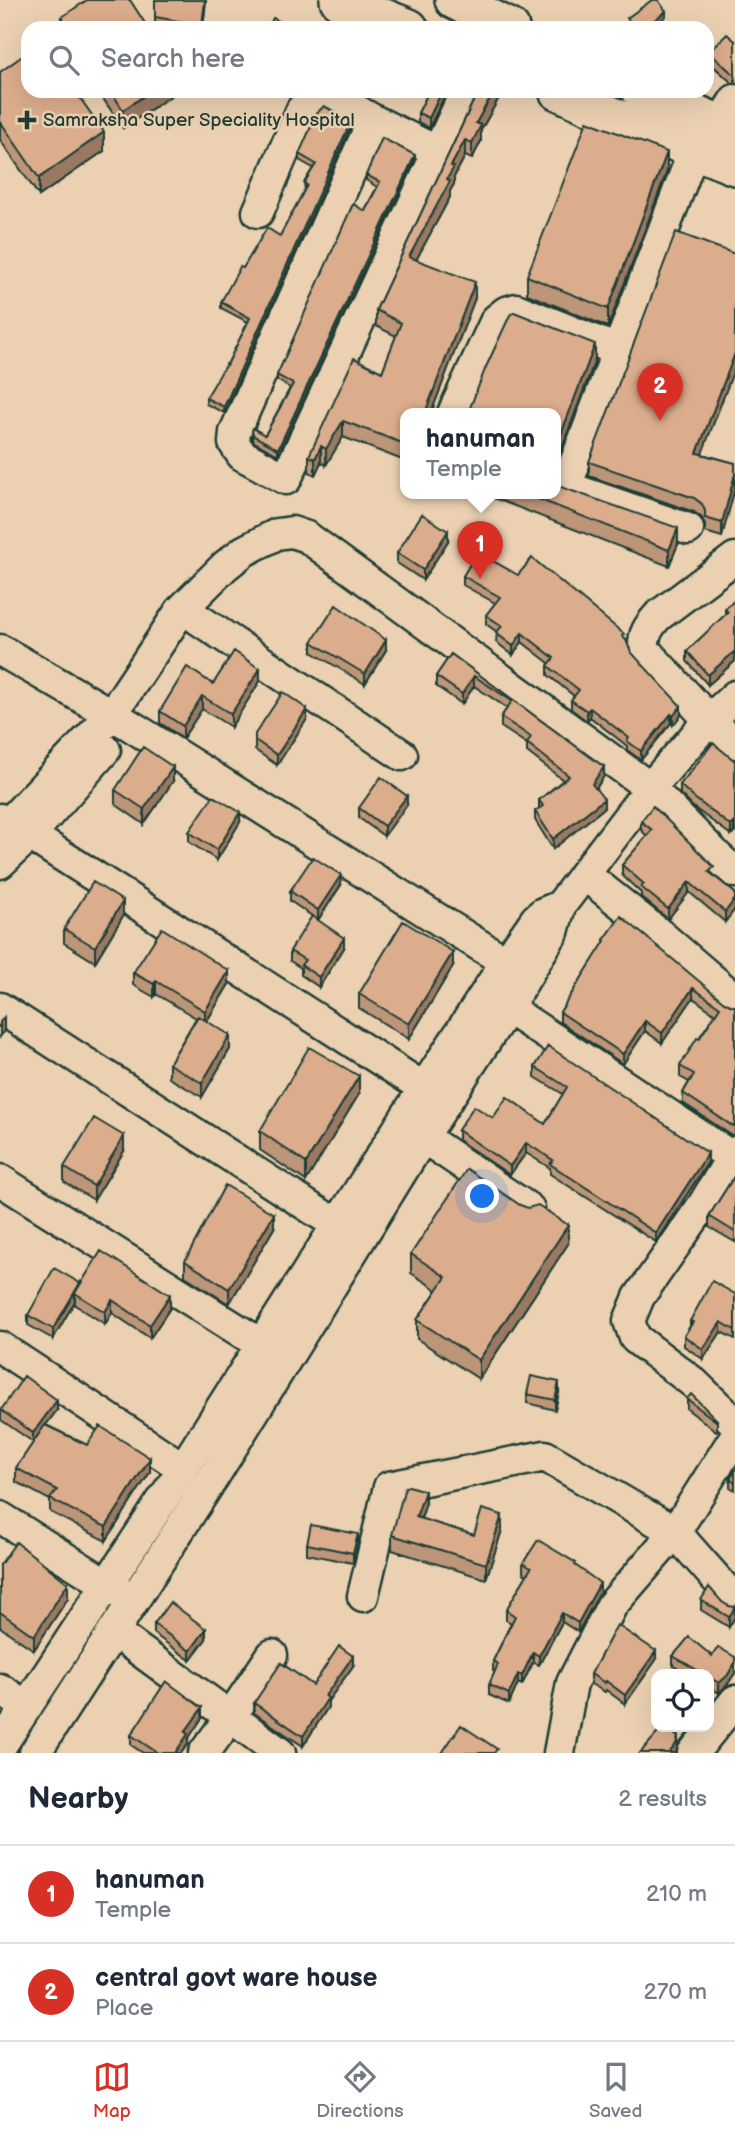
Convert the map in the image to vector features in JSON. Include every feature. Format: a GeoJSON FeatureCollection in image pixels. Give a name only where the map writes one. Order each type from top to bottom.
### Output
{"type":"FeatureCollection","features":[{"type":"Feature","properties":{"kind":"main road"},"geometry":{"type":"LineString","coordinates":[[339,0],[392,21]]}},
{"type":"Feature","properties":{"kind":"main road"},"geometry":{"type":"LineString","coordinates":[[454,0],[496,21]]}},
{"type":"Feature","properties":{"kind":"main road"},"geometry":{"type":"LineString","coordinates":[[574,98],[735,166]]}},
{"type":"Feature","properties":{"kind":"main road"},"geometry":{"type":"LineString","coordinates":[[664,98],[730,118]]}},
{"type":"Feature","properties":{"kind":"street"},"geometry":{"type":"LineString","coordinates":[[258,212],[302,109],[312,98]]}},
{"type":"Feature","properties":{"kind":"street"},"geometry":{"type":"LineString","coordinates":[[336,98],[436,151]]}},
{"type":"Feature","properties":{"kind":"street"},"geometry":{"type":"LineString","coordinates":[[373,120],[235,432],[234,443],[242,455],[286,479],[462,98]]}},
{"type":"Feature","properties":{"kind":"street"},"geometry":{"type":"LineString","coordinates":[[688,529],[561,485],[617,350],[694,150]]}},
{"type":"Feature","properties":{"kind":"street"},"geometry":{"type":"LineString","coordinates":[[455,408],[496,320],[506,312],[516,309],[617,350]]}},
{"type":"Feature","properties":{"kind":"street"},"geometry":{"type":"LineString","coordinates":[[115,725],[181,610],[244,551],[277,534],[292,532],[307,537],[650,788],[735,872]]}},
{"type":"Feature","properties":{"kind":"street"},"geometry":{"type":"LineString","coordinates":[[735,558],[658,616],[643,638],[644,649],[709,720],[735,743]]}},
{"type":"Feature","properties":{"kind":"street"},"geometry":{"type":"LineString","coordinates":[[225,566],[198,619],[115,725],[8,835],[420,1094]]}},
{"type":"Feature","properties":{"kind":"street"},"geometry":{"type":"LineString","coordinates":[[198,619],[402,755]]}},
{"type":"Feature","properties":{"kind":"street"},"geometry":{"type":"LineString","coordinates":[[0,650],[502,968]]}},
{"type":"Feature","properties":{"kind":"street"},"geometry":{"type":"LineString","coordinates":[[35,1753],[115,1605],[179,1474],[260,1348],[423,1137],[553,932],[560,905],[650,788],[709,720],[735,695]]}},
{"type":"Feature","properties":{"kind":"street"},"geometry":{"type":"LineString","coordinates":[[584,874],[735,999]]}},
{"type":"Feature","properties":{"kind":"street"},"geometry":{"type":"LineString","coordinates":[[0,1747],[16,1709],[115,1605],[214,1476],[346,1238],[420,1094],[536,919],[560,905]]}},
{"type":"Feature","properties":{"kind":"street"},"geometry":{"type":"LineString","coordinates":[[0,1008],[346,1238]]}},
{"type":"Feature","properties":{"kind":"street"},"geometry":{"type":"LineString","coordinates":[[507,1008],[734,1154],[703,1205],[639,1297],[629,1321],[635,1338],[694,1382],[735,1423]]}},
{"type":"Feature","properties":{"kind":"street"},"geometry":{"type":"LineString","coordinates":[[0,1023],[346,1238]]}},
{"type":"Feature","properties":{"kind":"street"},"geometry":{"type":"LineString","coordinates":[[423,1137],[529,1209]]}},
{"type":"Feature","properties":{"kind":"street"},"geometry":{"type":"LineString","coordinates":[[0,1180],[260,1348]]}},
{"type":"Feature","properties":{"kind":"street"},"geometry":{"type":"LineString","coordinates":[[0,1192],[260,1348]]}},
{"type":"Feature","properties":{"kind":"street"},"geometry":{"type":"LineString","coordinates":[[0,1347],[179,1474]]}},
{"type":"Feature","properties":{"kind":"street"},"geometry":{"type":"LineString","coordinates":[[0,1365],[179,1474]]}},
{"type":"Feature","properties":{"kind":"street"},"geometry":{"type":"LineString","coordinates":[[559,1753],[572,1683],[612,1605],[675,1532],[735,1437]]}},
{"type":"Feature","properties":{"kind":"street"},"geometry":{"type":"LineString","coordinates":[[363,1596],[389,1487],[545,1456],[675,1532],[729,1583]]}},
{"type":"Feature","properties":{"kind":"street"},"geometry":{"type":"LineString","coordinates":[[0,1517],[115,1605],[231,1716],[280,1753]]}},
{"type":"Feature","properties":{"kind":"street"},"geometry":{"type":"LineString","coordinates":[[0,1532],[115,1605]]}},
{"type":"Feature","properties":{"kind":"street"},"geometry":{"type":"LineString","coordinates":[[204,1753],[272,1655]]}},
{"type":"Feature","properties":{"kind":"street"},"geometry":{"type":"LineString","coordinates":[[0,1689],[16,1709]]}},
{"type":"Feature","properties":{"kind":"street"},"geometry":{"type":"LineString","coordinates":[[693,1753],[735,1701]]}},
{"type":"Feature","properties":{"kind":"building"},"geometry":{"type":"Polygon","coordinates":[[[87,0],[130,0],[144,21],[65,21],[62,17],[87,0]]]}},
{"type":"Feature","properties":{"kind":"building"},"geometry":{"type":"Polygon","coordinates":[[[155,0],[205,0],[202,21],[155,17],[155,0]]]}},
{"type":"Feature","properties":{"kind":"building"},"geometry":{"type":"Polygon","coordinates":[[[652,0],[658,0],[666,11],[653,21],[630,21],[627,18],[652,0]]]}},
{"type":"Feature","properties":{"kind":"building"},"geometry":{"type":"Polygon","coordinates":[[[727,34],[735,41],[735,74],[714,57],[714,47],[727,34]]]}},
{"type":"Feature","properties":{"kind":"building"},"geometry":{"type":"Polygon","coordinates":[[[21,57],[21,98],[80,98],[104,132],[39,178],[0,121],[0,72],[21,57]]]}},
{"type":"Feature","properties":{"kind":"building"},"geometry":{"type":"Polygon","coordinates":[[[115,98],[141,98],[123,110],[115,98]]]}},
{"type":"Feature","properties":{"kind":"building"},"geometry":{"type":"Polygon","coordinates":[[[426,98],[439,98],[429,118],[418,113],[426,98]]]}},
{"type":"Feature","properties":{"kind":"building"},"geometry":{"type":"Polygon","coordinates":[[[475,98],[490,98],[476,123],[481,125],[472,143],[465,140],[451,166],[454,167],[447,179],[450,181],[409,257],[475,282],[427,408],[400,408],[400,442],[343,421],[326,449],[321,446],[315,459],[309,456],[354,358],[382,372],[401,323],[376,310],[475,98]]]}},
{"type":"Feature","properties":{"kind":"building"},"geometry":{"type":"Polygon","coordinates":[[[324,106],[350,123],[224,407],[206,398],[227,365],[250,318],[221,302],[240,267],[243,268],[267,228],[280,236],[307,185],[304,183],[316,164],[299,154],[317,113],[324,106]]]}},
{"type":"Feature","properties":{"kind":"building"},"geometry":{"type":"Polygon","coordinates":[[[587,121],[667,152],[608,309],[527,276],[587,121]]]}},
{"type":"Feature","properties":{"kind":"building"},"geometry":{"type":"Polygon","coordinates":[[[382,138],[415,155],[278,449],[254,436],[253,428],[265,435],[293,384],[277,375],[353,204],[365,211],[380,182],[366,175],[382,138]]]}},
{"type":"Feature","properties":{"kind":"building"},"geometry":{"type":"Polygon","coordinates":[[[676,232],[735,254],[735,353],[697,453],[735,463],[735,474],[722,523],[705,518],[702,504],[694,498],[589,462],[676,232]]]}},
{"type":"Feature","properties":{"kind":"building"},"geometry":{"type":"Polygon","coordinates":[[[514,312],[595,344],[561,434],[561,408],[470,408],[510,315],[514,312]]]}},
{"type":"Feature","properties":{"kind":"building"},"geometry":{"type":"Polygon","coordinates":[[[561,487],[678,528],[669,550],[538,499],[561,499],[561,487]]]}},
{"type":"Feature","properties":{"kind":"building"},"geometry":{"type":"Polygon","coordinates":[[[422,514],[448,531],[423,570],[397,553],[422,514]]]}},
{"type":"Feature","properties":{"kind":"building"},"geometry":{"type":"Polygon","coordinates":[[[477,552],[518,575],[532,558],[624,634],[622,636],[631,652],[681,706],[673,716],[671,714],[641,751],[627,741],[629,738],[590,708],[587,711],[571,700],[579,690],[548,666],[554,658],[522,633],[513,646],[496,633],[502,626],[486,615],[500,597],[463,576],[477,552]]]}},
{"type":"Feature","properties":{"kind":"building"},"geometry":{"type":"Polygon","coordinates":[[[735,600],[735,651],[708,675],[687,651],[728,612],[725,609],[735,600]]]}},
{"type":"Feature","properties":{"kind":"building"},"geometry":{"type":"Polygon","coordinates":[[[336,605],[386,640],[365,674],[312,642],[336,605]]]}},
{"type":"Feature","properties":{"kind":"building"},"geometry":{"type":"Polygon","coordinates":[[[234,651],[260,669],[231,714],[202,696],[183,726],[160,711],[187,667],[213,684],[234,651]]]}},
{"type":"Feature","properties":{"kind":"building"},"geometry":{"type":"Polygon","coordinates":[[[451,654],[604,767],[592,784],[604,799],[553,839],[535,811],[543,806],[539,800],[569,776],[527,743],[531,737],[501,717],[512,701],[474,676],[462,694],[436,676],[451,654]]]}},
{"type":"Feature","properties":{"kind":"building"},"geometry":{"type":"Polygon","coordinates":[[[283,692],[307,709],[277,755],[255,740],[255,734],[283,692]]]}},
{"type":"Feature","properties":{"kind":"building"},"geometry":{"type":"Polygon","coordinates":[[[713,743],[735,761],[735,823],[731,826],[680,785],[713,743]]]}},
{"type":"Feature","properties":{"kind":"building"},"geometry":{"type":"Polygon","coordinates":[[[143,747],[173,767],[144,809],[115,790],[143,747]]]}},
{"type":"Feature","properties":{"kind":"building"},"geometry":{"type":"Polygon","coordinates":[[[381,777],[407,796],[384,826],[359,808],[381,777]]]}},
{"type":"Feature","properties":{"kind":"building"},"geometry":{"type":"Polygon","coordinates":[[[213,796],[240,812],[217,850],[189,832],[213,796]]]}},
{"type":"Feature","properties":{"kind":"building"},"geometry":{"type":"Polygon","coordinates":[[[653,806],[714,867],[709,872],[735,893],[735,899],[725,912],[689,882],[668,909],[641,887],[644,884],[622,865],[652,830],[641,821],[653,806]]]}},
{"type":"Feature","properties":{"kind":"building"},"geometry":{"type":"Polygon","coordinates":[[[313,857],[341,875],[318,910],[290,891],[313,857]]]}},
{"type":"Feature","properties":{"kind":"building"},"geometry":{"type":"Polygon","coordinates":[[[93,882],[123,901],[95,947],[64,929],[93,882]]]}},
{"type":"Feature","properties":{"kind":"building"},"geometry":{"type":"Polygon","coordinates":[[[312,916],[344,938],[319,977],[301,965],[305,960],[290,951],[312,916]]]}},
{"type":"Feature","properties":{"kind":"building"},"geometry":{"type":"Polygon","coordinates":[[[621,916],[724,1002],[735,1006],[735,1126],[683,1093],[694,1074],[680,1066],[720,1007],[693,988],[662,1033],[645,1021],[623,1054],[560,1012],[621,916]]]}},
{"type":"Feature","properties":{"kind":"building"},"geometry":{"type":"Polygon","coordinates":[[[403,921],[453,952],[409,1024],[359,994],[403,921]]]}},
{"type":"Feature","properties":{"kind":"building"},"geometry":{"type":"Polygon","coordinates":[[[162,928],[229,971],[205,1011],[156,981],[154,984],[133,973],[162,928]]]}},
{"type":"Feature","properties":{"kind":"building"},"geometry":{"type":"Polygon","coordinates":[[[198,1016],[230,1035],[202,1083],[169,1064],[198,1016]]]}},
{"type":"Feature","properties":{"kind":"building"},"geometry":{"type":"Polygon","coordinates":[[[548,1046],[708,1153],[656,1233],[550,1164],[553,1160],[526,1143],[510,1166],[458,1130],[474,1106],[493,1118],[507,1097],[545,1124],[567,1087],[535,1067],[548,1046]]]}},
{"type":"Feature","properties":{"kind":"building"},"geometry":{"type":"Polygon","coordinates":[[[309,1047],[359,1076],[306,1163],[260,1131],[309,1047]]]}},
{"type":"Feature","properties":{"kind":"building"},"geometry":{"type":"Polygon","coordinates":[[[94,1118],[124,1136],[94,1186],[64,1167],[94,1118]]]}},
{"type":"Feature","properties":{"kind":"building"},"geometry":{"type":"Polygon","coordinates":[[[467,1169],[520,1205],[528,1208],[538,1205],[568,1225],[479,1360],[417,1320],[446,1277],[411,1254],[467,1169]]]}},
{"type":"Feature","properties":{"kind":"building"},"geometry":{"type":"Polygon","coordinates":[[[735,1175],[735,1232],[709,1216],[735,1175]]]}},
{"type":"Feature","properties":{"kind":"building"},"geometry":{"type":"Polygon","coordinates":[[[225,1185],[274,1214],[229,1289],[185,1261],[225,1185]]]}},
{"type":"Feature","properties":{"kind":"building"},"geometry":{"type":"Polygon","coordinates":[[[101,1251],[170,1295],[150,1325],[112,1300],[105,1312],[75,1293],[101,1251]]]}},
{"type":"Feature","properties":{"kind":"building"},"geometry":{"type":"Polygon","coordinates":[[[54,1268],[80,1283],[53,1329],[28,1315],[54,1268]]]}},
{"type":"Feature","properties":{"kind":"building"},"geometry":{"type":"Polygon","coordinates":[[[712,1281],[735,1294],[735,1330],[721,1322],[703,1349],[684,1336],[712,1281]]]}},
{"type":"Feature","properties":{"kind":"building"},"geometry":{"type":"Polygon","coordinates":[[[24,1376],[57,1400],[33,1433],[1,1410],[24,1376]]]}},
{"type":"Feature","properties":{"kind":"building"},"geometry":{"type":"Polygon","coordinates":[[[531,1376],[559,1382],[555,1400],[527,1394],[531,1376]]]}},
{"type":"Feature","properties":{"kind":"building"},"geometry":{"type":"Polygon","coordinates":[[[691,1394],[717,1420],[716,1421],[687,1399],[691,1394]]]}},
{"type":"Feature","properties":{"kind":"building"},"geometry":{"type":"Polygon","coordinates":[[[45,1425],[87,1445],[100,1426],[150,1458],[106,1527],[50,1499],[57,1490],[16,1468],[45,1425]]]}},
{"type":"Feature","properties":{"kind":"building"},"geometry":{"type":"Polygon","coordinates":[[[405,1487],[425,1491],[416,1517],[474,1535],[482,1509],[502,1515],[486,1564],[392,1535],[405,1487]]]}},
{"type":"Feature","properties":{"kind":"building"},"geometry":{"type":"Polygon","coordinates":[[[311,1525],[358,1534],[353,1553],[307,1544],[311,1525]]]}},
{"type":"Feature","properties":{"kind":"building"},"geometry":{"type":"Polygon","coordinates":[[[538,1540],[576,1563],[575,1565],[600,1583],[578,1623],[562,1613],[539,1656],[533,1652],[522,1676],[518,1674],[509,1694],[489,1685],[498,1664],[493,1661],[515,1616],[506,1610],[531,1568],[523,1563],[538,1540]]]}},
{"type":"Feature","properties":{"kind":"building"},"geometry":{"type":"Polygon","coordinates":[[[16,1542],[68,1583],[34,1636],[0,1612],[0,1565],[16,1542]]]}},
{"type":"Feature","properties":{"kind":"building"},"geometry":{"type":"Polygon","coordinates":[[[709,1587],[722,1602],[735,1607],[729,1617],[701,1600],[709,1587]]]}},
{"type":"Feature","properties":{"kind":"building"},"geometry":{"type":"Polygon","coordinates":[[[170,1602],[206,1629],[190,1651],[154,1624],[170,1602]]]}},
{"type":"Feature","properties":{"kind":"building"},"geometry":{"type":"Polygon","coordinates":[[[617,1625],[656,1651],[625,1695],[591,1674],[617,1625]]]}},
{"type":"Feature","properties":{"kind":"building"},"geometry":{"type":"Polygon","coordinates":[[[689,1637],[712,1656],[718,1647],[735,1657],[735,1663],[719,1683],[714,1680],[714,1669],[695,1669],[673,1656],[689,1637]]]}},
{"type":"Feature","properties":{"kind":"building"},"geometry":{"type":"Polygon","coordinates":[[[339,1646],[353,1656],[325,1696],[328,1698],[303,1736],[254,1703],[281,1663],[313,1685],[339,1646]]]}},
{"type":"Feature","properties":{"kind":"building"},"geometry":{"type":"Polygon","coordinates":[[[166,1681],[202,1708],[185,1732],[188,1734],[175,1753],[158,1753],[131,1735],[166,1681]]]}},
{"type":"Feature","properties":{"kind":"building"},"geometry":{"type":"Polygon","coordinates":[[[461,1725],[497,1749],[494,1753],[442,1753],[461,1725]]]}},
{"type":"Feature","properties":{"kind":"building"},"geometry":{"type":"Polygon","coordinates":[[[659,1732],[672,1732],[678,1737],[669,1753],[640,1753],[659,1732]]]}},
{"type":"Feature","properties":{"kind":"place","name":"Samraksha Super Speciality Hospital"},"geometry":{"type":"Point","coordinates":[27,120]}},
{"type":"Feature","properties":{"kind":"place","name":"central govt ware house"},"geometry":{"type":"Point","coordinates":[660,421]}},
{"type":"Feature","properties":{"kind":"place","name":"hanuman"},"geometry":{"type":"Point","coordinates":[480,579]}}]}
